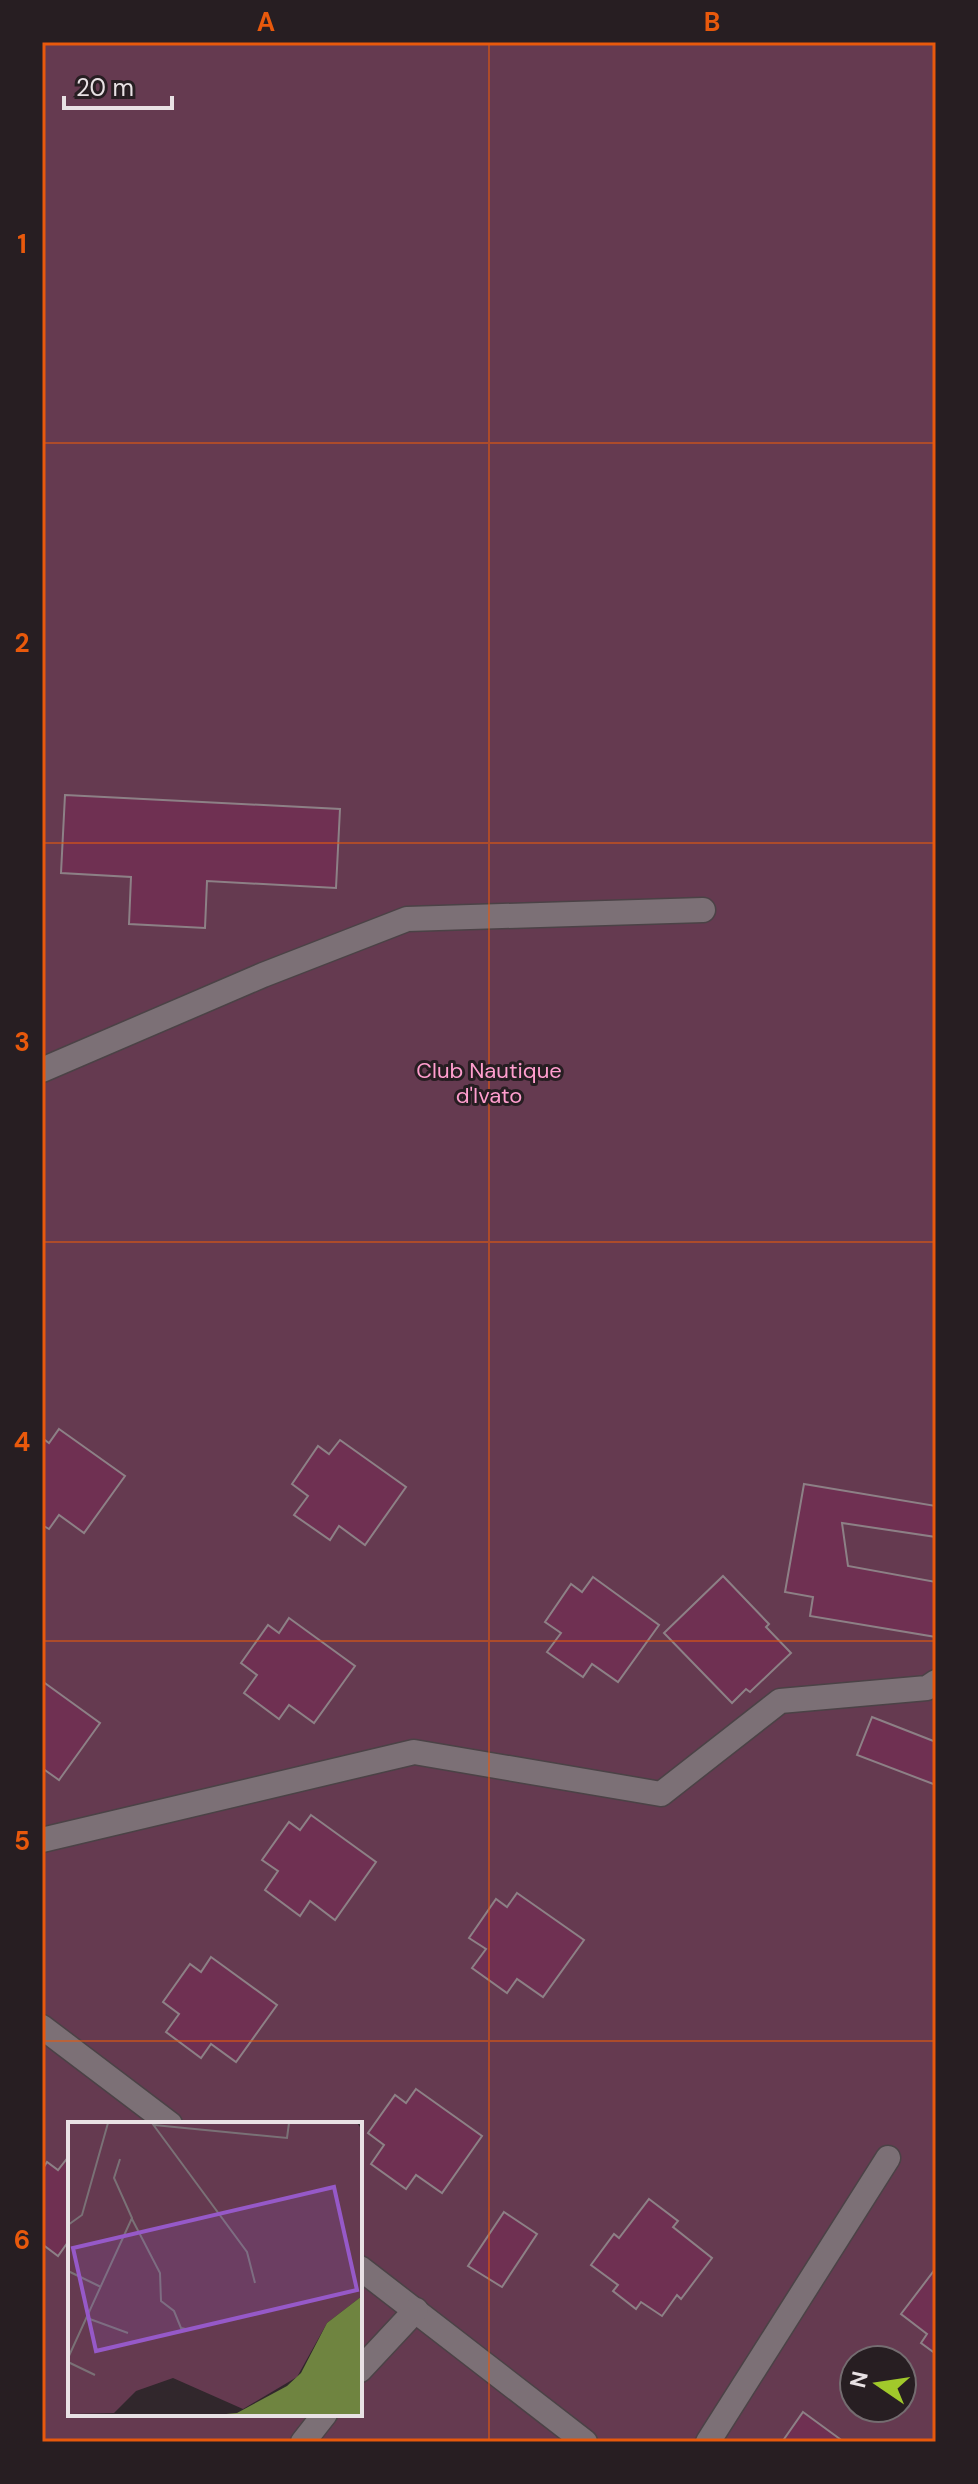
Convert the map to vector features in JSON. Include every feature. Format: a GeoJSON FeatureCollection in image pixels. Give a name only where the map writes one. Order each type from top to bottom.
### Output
{"type":"FeatureCollection","features":[{"type":"Feature","properties":{"kind":"street"},"geometry":{"type":"LineString","coordinates":[[42,1070],[263,975],[407,919],[703,910]]}},
{"type":"Feature","properties":{"kind":"street"},"geometry":{"type":"LineString","coordinates":[[42,1840],[414,1752],[661,1794],[780,1701],[927,1688],[936,1682]]}},
{"type":"Feature","properties":{"kind":"street"},"geometry":{"type":"LineString","coordinates":[[42,2027],[167,2122]]}},
{"type":"Feature","properties":{"kind":"street"},"geometry":{"type":"LineString","coordinates":[[708,2442],[888,2158]]}},
{"type":"Feature","properties":{"kind":"street"},"geometry":{"type":"LineString","coordinates":[[362,2270],[585,2442]]}},
{"type":"Feature","properties":{"kind":"street"},"geometry":{"type":"LineString","coordinates":[[362,2368],[416,2310]]}},
{"type":"Feature","properties":{"kind":"street"},"geometry":{"type":"LineString","coordinates":[[303,2442],[323,2416]]}},
{"type":"Feature","properties":{"kind":"green space","name":"Club Nautique d'Ivato"},"geometry":{"type":"Polygon","coordinates":[[[42,42],[936,42],[936,2442],[42,2442],[42,42]]]}},
{"type":"Feature","properties":{"kind":"building"},"geometry":{"type":"Polygon","coordinates":[[[65,795],[340,809],[336,888],[207,881],[205,928],[129,924],[131,877],[61,873],[65,795]]]}},
{"type":"Feature","properties":{"kind":"building"},"geometry":{"type":"Polygon","coordinates":[[[59,1429],[125,1476],[84,1533],[59,1515],[49,1529],[42,1525],[42,1438],[49,1443],[59,1429]]]}},
{"type":"Feature","properties":{"kind":"building"},"geometry":{"type":"Polygon","coordinates":[[[340,1440],[406,1487],[365,1545],[339,1526],[330,1540],[294,1515],[308,1496],[292,1484],[318,1446],[329,1454],[340,1440]]]}},
{"type":"Feature","properties":{"kind":"building"},"geometry":{"type":"Polygon","coordinates":[[[804,1484],[936,1506],[936,1537],[842,1523],[848,1566],[936,1582],[936,1637],[810,1616],[813,1597],[785,1592],[804,1484]]]}},
{"type":"Feature","properties":{"kind":"building"},"geometry":{"type":"Polygon","coordinates":[[[723,1576],[769,1624],[766,1627],[791,1653],[750,1692],[746,1689],[732,1703],[664,1633],[723,1576]]]}},
{"type":"Feature","properties":{"kind":"building"},"geometry":{"type":"Polygon","coordinates":[[[593,1577],[659,1625],[618,1682],[592,1664],[583,1677],[547,1652],[561,1633],[545,1622],[571,1584],[582,1592],[593,1577]]]}},
{"type":"Feature","properties":{"kind":"building"},"geometry":{"type":"Polygon","coordinates":[[[289,1618],[355,1666],[314,1723],[289,1705],[279,1719],[244,1693],[257,1675],[241,1663],[268,1625],[279,1633],[289,1618]]]}},
{"type":"Feature","properties":{"kind":"building"},"geometry":{"type":"Polygon","coordinates":[[[42,1681],[100,1723],[59,1780],[42,1768],[42,1681]]]}},
{"type":"Feature","properties":{"kind":"building"},"geometry":{"type":"Polygon","coordinates":[[[872,1717],[936,1742],[936,1785],[857,1755],[872,1717]]]}},
{"type":"Feature","properties":{"kind":"building"},"geometry":{"type":"Polygon","coordinates":[[[311,1815],[376,1862],[335,1920],[310,1901],[300,1916],[265,1890],[278,1871],[262,1860],[289,1822],[300,1830],[311,1815]]]}},
{"type":"Feature","properties":{"kind":"building"},"geometry":{"type":"Polygon","coordinates":[[[517,1893],[584,1940],[543,1997],[517,1979],[507,1993],[472,1968],[486,1949],[469,1938],[496,1899],[507,1907],[517,1893]]]}},
{"type":"Feature","properties":{"kind":"building"},"geometry":{"type":"Polygon","coordinates":[[[211,1957],[277,2005],[236,2062],[211,2044],[201,2058],[166,2032],[179,2014],[163,2002],[190,1964],[201,1972],[211,1957]]]}},
{"type":"Feature","properties":{"kind":"building"},"geometry":{"type":"Polygon","coordinates":[[[416,2089],[482,2136],[442,2193],[416,2175],[406,2189],[371,2164],[384,2145],[368,2133],[395,2095],[406,2103],[416,2089]]]}},
{"type":"Feature","properties":{"kind":"building"},"geometry":{"type":"Polygon","coordinates":[[[68,2157],[68,2242],[58,2256],[42,2244],[42,2170],[47,2162],[58,2170],[68,2157]]]}},
{"type":"Feature","properties":{"kind":"building"},"geometry":{"type":"Polygon","coordinates":[[[649,2199],[678,2221],[673,2227],[712,2258],[681,2299],[677,2295],[662,2316],[641,2302],[636,2309],[613,2291],[618,2285],[591,2265],[614,2234],[619,2238],[649,2199]]]}},
{"type":"Feature","properties":{"kind":"building"},"geometry":{"type":"Polygon","coordinates":[[[504,2212],[537,2234],[502,2287],[468,2266],[504,2212]]]}},
{"type":"Feature","properties":{"kind":"building"},"geometry":{"type":"Polygon","coordinates":[[[936,2268],[936,2354],[921,2343],[927,2334],[901,2314],[936,2268]]]}},
{"type":"Feature","properties":{"kind":"building"},"geometry":{"type":"Polygon","coordinates":[[[803,2412],[844,2442],[782,2442],[803,2412]]]}}]}
